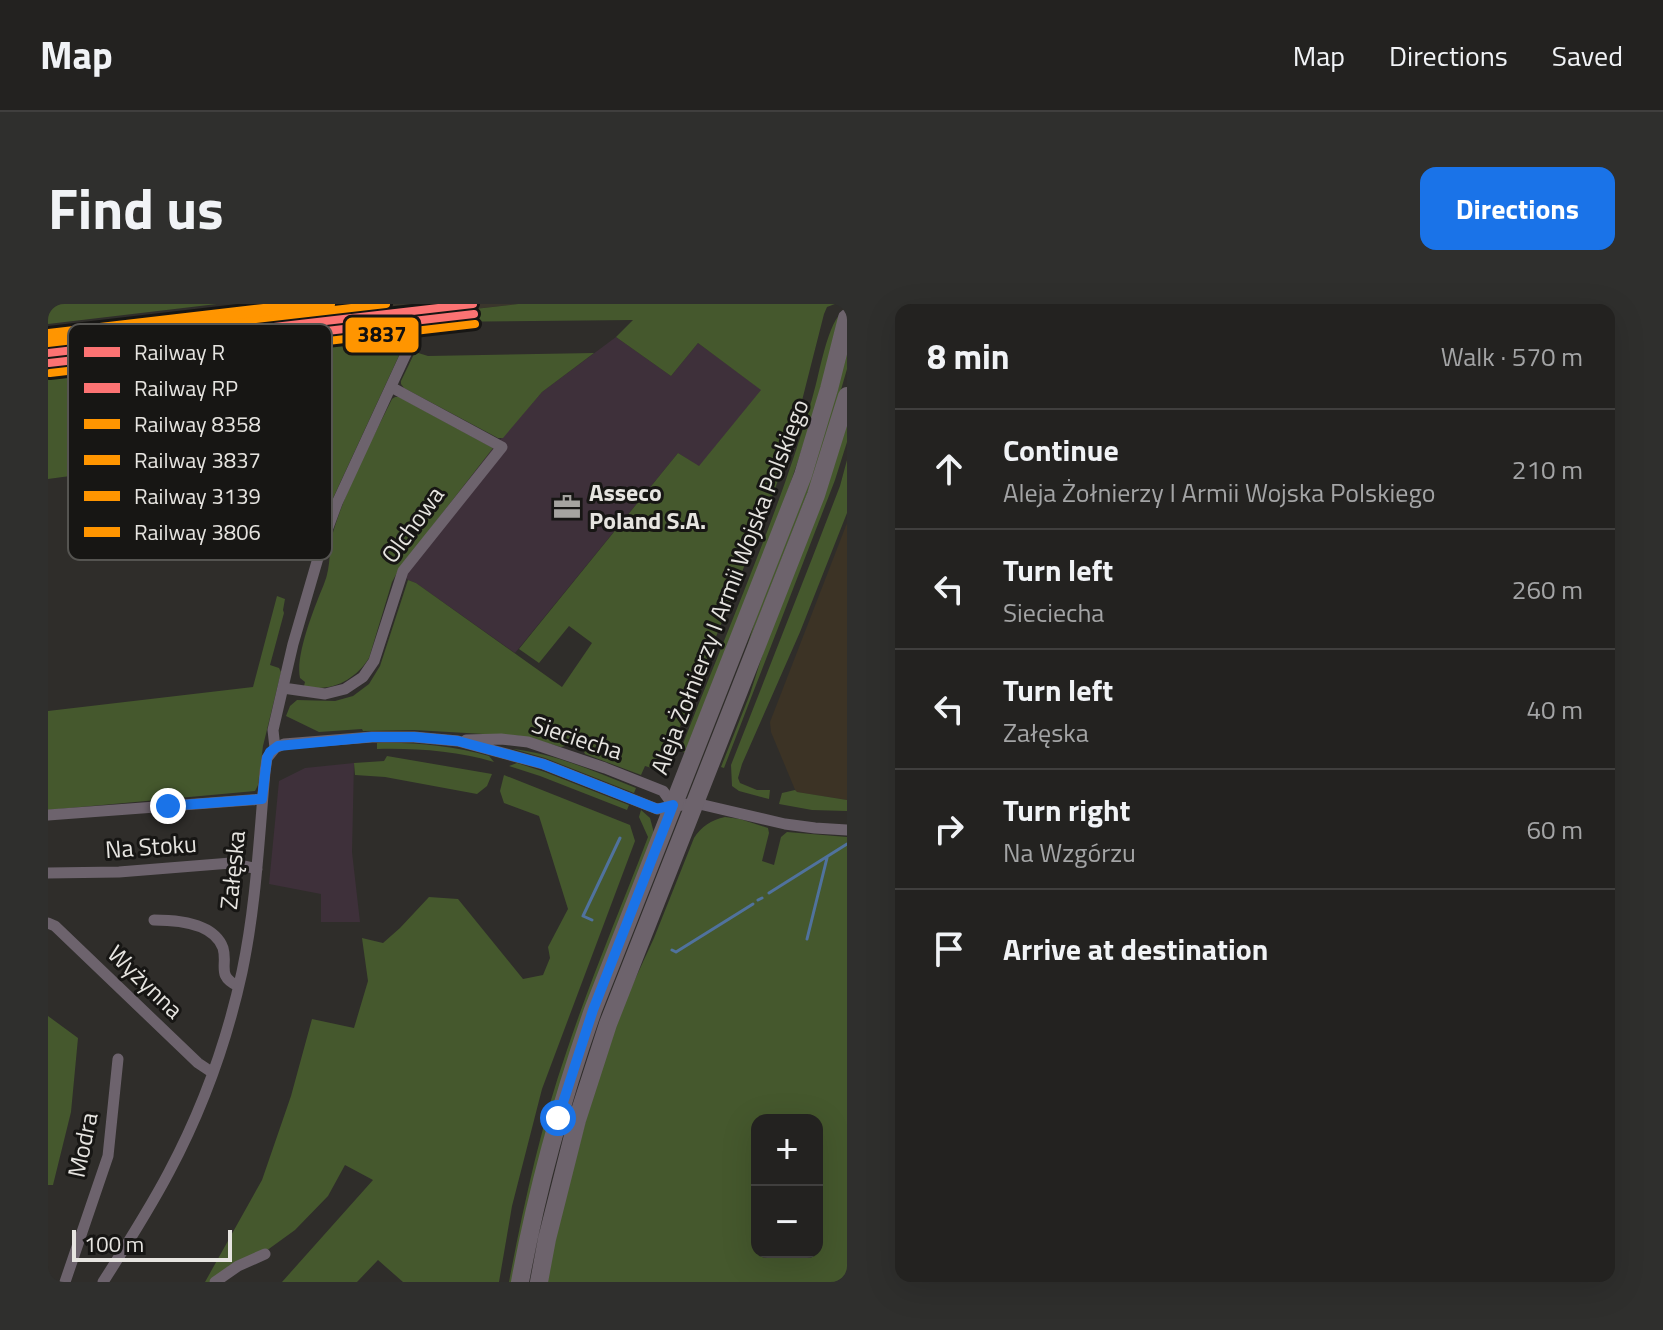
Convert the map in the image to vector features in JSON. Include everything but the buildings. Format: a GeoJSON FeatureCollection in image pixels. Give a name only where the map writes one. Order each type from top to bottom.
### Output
{"type":"FeatureCollection","features":[{"type":"Feature","properties":{"kind":"main road","name":"Aleja Żołnierzy I Armii Wojska Polskiego"},"geometry":{"type":"LineString","coordinates":[[520,1282],[543,1171],[580,1046],[803,475],[847,318]]}},
{"type":"Feature","properties":{"kind":"main road","name":"Aleja Żołnierzy I Armii Wojska Polskiego"},"geometry":{"type":"LineString","coordinates":[[539,1282],[558,1192],[585,1091],[608,1024],[816,495],[847,396]]}},
{"type":"Feature","properties":{"kind":"street","name":"Załęska"},"geometry":{"type":"LineString","coordinates":[[332,518],[423,317]]}},
{"type":"Feature","properties":{"kind":"street","name":"Olchowa"},"geometry":{"type":"LineString","coordinates":[[283,688],[333,693],[363,677],[374,661],[403,571],[502,447],[391,387]]}},
{"type":"Feature","properties":{"kind":"street","name":"Załęska"},"geometry":{"type":"LineString","coordinates":[[103,1282],[169,1174],[213,1073],[238,986],[250,924],[267,758],[275,748],[273,730],[318,560]]}},
{"type":"Feature","properties":{"kind":"street","name":"Sieciecha"},"geometry":{"type":"LineString","coordinates":[[275,748],[284,744],[372,737],[458,741],[501,739],[540,746],[663,791],[673,805]]}},
{"type":"Feature","properties":{"kind":"street","name":"Sieciecha"},"geometry":{"type":"LineString","coordinates":[[458,741],[543,764],[657,809],[695,803],[785,824],[847,830]]}},
{"type":"Feature","properties":{"kind":"street"},"geometry":{"type":"LineString","coordinates":[[48,815],[262,799]]}},
{"type":"Feature","properties":{"kind":"street","name":"Na Stoku"},"geometry":{"type":"LineString","coordinates":[[48,873],[119,872],[231,863],[257,869]]}},
{"type":"Feature","properties":{"kind":"street"},"geometry":{"type":"LineString","coordinates":[[154,920],[182,921],[214,935],[223,950],[226,977],[238,986]]}},
{"type":"Feature","properties":{"kind":"street","name":"Wyżynna"},"geometry":{"type":"LineString","coordinates":[[48,923],[55,926],[198,1063],[213,1073]]}},
{"type":"Feature","properties":{"kind":"street","name":"Modra"},"geometry":{"type":"LineString","coordinates":[[65,1282],[108,1156],[118,1059]]}},
{"type":"Feature","properties":{"kind":"street"},"geometry":{"type":"LineString","coordinates":[[215,1282],[238,1266],[265,1254]]}},
{"type":"Feature","properties":{"kind":"shaded area"},"geometry":{"type":"Polygon","coordinates":[[[282,304],[518,304],[385,319],[386,328],[332,334],[332,324],[128,324],[280,307],[282,304]]]}},
{"type":"Feature","properties":{"kind":"shaded area"},"geometry":{"type":"Polygon","coordinates":[[[68,331],[68,365],[64,356],[48,358],[48,333],[68,331]]]}},
{"type":"Feature","properties":{"kind":"shaded area"},"geometry":{"type":"Polygon","coordinates":[[[616,337],[671,376],[698,343],[762,390],[699,467],[678,453],[515,653],[408,580],[399,569],[493,448],[542,392],[616,337]]]}},
{"type":"Feature","properties":{"kind":"shaded area"},"geometry":{"type":"Polygon","coordinates":[[[847,523],[847,800],[796,792],[771,732],[770,722],[847,523]]]}},
{"type":"Feature","properties":{"kind":"shaded area"},"geometry":{"type":"Polygon","coordinates":[[[354,763],[352,852],[360,922],[321,922],[321,894],[269,884],[279,781],[305,768],[354,763]]]}},
{"type":"Feature","properties":{"kind":"green space"},"geometry":{"type":"Polygon","coordinates":[[[48,304],[217,304],[48,324],[48,304]]]}},
{"type":"Feature","properties":{"kind":"green space"},"geometry":{"type":"Polygon","coordinates":[[[518,304],[835,304],[827,307],[824,314],[794,432],[774,492],[665,764],[656,765],[655,769],[645,766],[641,775],[585,754],[582,748],[573,744],[561,747],[521,736],[414,730],[319,732],[286,716],[297,700],[335,701],[353,696],[369,684],[380,666],[408,580],[562,687],[592,643],[569,626],[539,663],[519,649],[678,453],[699,466],[761,390],[698,343],[671,376],[616,337],[633,320],[428,322],[431,314],[518,304]]]}},
{"type":"Feature","properties":{"kind":"green space"},"geometry":{"type":"Polygon","coordinates":[[[841,313],[810,425],[771,536],[686,753],[680,751],[767,533],[798,444],[827,341],[841,313]]]}},
{"type":"Feature","properties":{"kind":"green space"},"geometry":{"type":"Polygon","coordinates":[[[408,336],[332,502],[332,345],[408,336]]]}},
{"type":"Feature","properties":{"kind":"green space"},"geometry":{"type":"Polygon","coordinates":[[[847,346],[847,369],[822,456],[747,647],[760,604],[847,346]]]}},
{"type":"Feature","properties":{"kind":"green space"},"geometry":{"type":"Polygon","coordinates":[[[415,352],[428,356],[594,353],[542,392],[503,438],[498,438],[404,388],[401,381],[415,352]]]}},
{"type":"Feature","properties":{"kind":"green space"},"geometry":{"type":"Polygon","coordinates":[[[68,376],[68,477],[48,479],[48,378],[68,376]]]}},
{"type":"Feature","properties":{"kind":"green space"},"geometry":{"type":"Polygon","coordinates":[[[399,397],[493,448],[399,569],[392,582],[369,658],[363,666],[357,673],[333,686],[304,686],[305,682],[300,678],[300,657],[329,560],[332,560],[334,529],[360,463],[392,399],[399,397]]]}},
{"type":"Feature","properties":{"kind":"green space"},"geometry":{"type":"Polygon","coordinates":[[[847,421],[847,442],[835,480],[724,768],[721,767],[750,694],[847,421]]]}},
{"type":"Feature","properties":{"kind":"green space"},"geometry":{"type":"Polygon","coordinates":[[[847,460],[847,513],[738,778],[740,783],[757,790],[770,790],[769,799],[739,791],[732,786],[731,765],[840,486],[847,460]]]}},
{"type":"Feature","properties":{"kind":"green space"},"geometry":{"type":"Polygon","coordinates":[[[277,596],[285,599],[284,613],[270,665],[281,672],[255,791],[48,810],[48,711],[253,687],[277,596]]]}},
{"type":"Feature","properties":{"kind":"green space"},"geometry":{"type":"Polygon","coordinates":[[[377,743],[447,747],[489,756],[494,762],[436,751],[377,749],[377,743]]]}},
{"type":"Feature","properties":{"kind":"green space"},"geometry":{"type":"Polygon","coordinates":[[[513,749],[560,759],[636,788],[634,793],[545,758],[513,749]]]}},
{"type":"Feature","properties":{"kind":"green space"},"geometry":{"type":"Polygon","coordinates":[[[387,756],[492,774],[487,786],[477,794],[385,777],[355,775],[354,763],[384,761],[387,756]]]}},
{"type":"Feature","properties":{"kind":"green space"},"geometry":{"type":"Polygon","coordinates":[[[517,763],[629,805],[627,810],[509,766],[517,763]]]}},
{"type":"Feature","properties":{"kind":"green space"},"geometry":{"type":"Polygon","coordinates":[[[504,775],[630,825],[635,841],[542,1089],[512,1206],[499,1282],[403,1282],[378,1260],[357,1282],[282,1282],[373,1180],[345,1165],[328,1196],[295,1230],[266,1251],[205,1282],[262,1180],[291,1096],[312,1019],[354,1028],[368,981],[362,938],[383,943],[429,897],[458,899],[523,979],[543,975],[550,958],[548,947],[568,909],[539,816],[504,803],[500,791],[504,775]]]}},
{"type":"Feature","properties":{"kind":"green space"},"geometry":{"type":"Polygon","coordinates":[[[795,790],[847,800],[847,811],[812,810],[779,804],[782,793],[795,790]]]}},
{"type":"Feature","properties":{"kind":"green space"},"geometry":{"type":"Polygon","coordinates":[[[641,810],[650,818],[654,833],[514,1282],[509,1282],[534,1164],[558,1078],[586,996],[648,837],[639,817],[641,810]]]}},
{"type":"Feature","properties":{"kind":"green space"},"geometry":{"type":"Polygon","coordinates":[[[725,817],[768,828],[762,861],[774,865],[781,837],[787,832],[847,837],[847,1282],[546,1282],[597,1077],[620,1012],[694,838],[707,824],[725,817]]]}},
{"type":"Feature","properties":{"kind":"green space"},"geometry":{"type":"Polygon","coordinates":[[[48,1016],[78,1038],[71,1112],[53,1185],[48,1185],[48,1016]]]}},
{"type":"Feature","properties":{"kind":"waterway"},"geometry":{"type":"LineString","coordinates":[[592,920],[583,916],[620,838]]}},
{"type":"Feature","properties":{"kind":"waterway"},"geometry":{"type":"LineString","coordinates":[[769,893],[847,844]]}},
{"type":"Feature","properties":{"kind":"waterway"},"geometry":{"type":"LineString","coordinates":[[807,939],[827,858]]}},
{"type":"Feature","properties":{"kind":"waterway"},"geometry":{"type":"LineString","coordinates":[[758,900],[762,898]]}},
{"type":"Feature","properties":{"kind":"waterway"},"geometry":{"type":"LineString","coordinates":[[672,950],[676,952],[753,904]]}},
{"type":"Feature","properties":{"kind":"rail line","name":"3139"},"geometry":{"type":"LineString","coordinates":[[126,324],[298,304]]}},
{"type":"Feature","properties":{"kind":"rail line","name":"3806"},"geometry":{"type":"LineString","coordinates":[[159,324],[331,304]]}},
{"type":"Feature","properties":{"kind":"rail line","name":"8358"},"geometry":{"type":"LineString","coordinates":[[213,324],[386,304]]}},
{"type":"Feature","properties":{"kind":"rail line","name":"R"},"geometry":{"type":"LineString","coordinates":[[300,324],[473,304]]}},
{"type":"Feature","properties":{"kind":"rail line","name":"RP"},"geometry":{"type":"LineString","coordinates":[[332,330],[474,314]]}},
{"type":"Feature","properties":{"kind":"rail line","name":"3837"},"geometry":{"type":"LineString","coordinates":[[332,340],[475,324]]}},
{"type":"Feature","properties":{"kind":"rail line","name":"3139"},"geometry":{"type":"LineString","coordinates":[[48,333],[68,331]]}},
{"type":"Feature","properties":{"kind":"rail line","name":"3806"},"geometry":{"type":"LineString","coordinates":[[48,337],[68,335]]}},
{"type":"Feature","properties":{"kind":"rail line","name":"8358"},"geometry":{"type":"LineString","coordinates":[[48,343],[68,341]]}},
{"type":"Feature","properties":{"kind":"rail line","name":"R"},"geometry":{"type":"LineString","coordinates":[[48,353],[68,351]]}},
{"type":"Feature","properties":{"kind":"rail line","name":"RP"},"geometry":{"type":"LineString","coordinates":[[49,363],[68,361]]}},
{"type":"Feature","properties":{"kind":"rail line","name":"3837"},"geometry":{"type":"LineString","coordinates":[[50,373],[68,371]]}},
{"type":"Feature","properties":{"kind":"place","name":"Asseco Poland S.A."},"geometry":{"type":"Point","coordinates":[567,507]}},
{"type":"Feature","properties":{"kind":"route"},"geometry":{"type":"LineString","coordinates":[[168,806],[262,799],[267,758],[270,752],[284,744],[392,736],[458,741],[543,764],[657,809],[673,805],[593,1010],[558,1118]]}}]}
